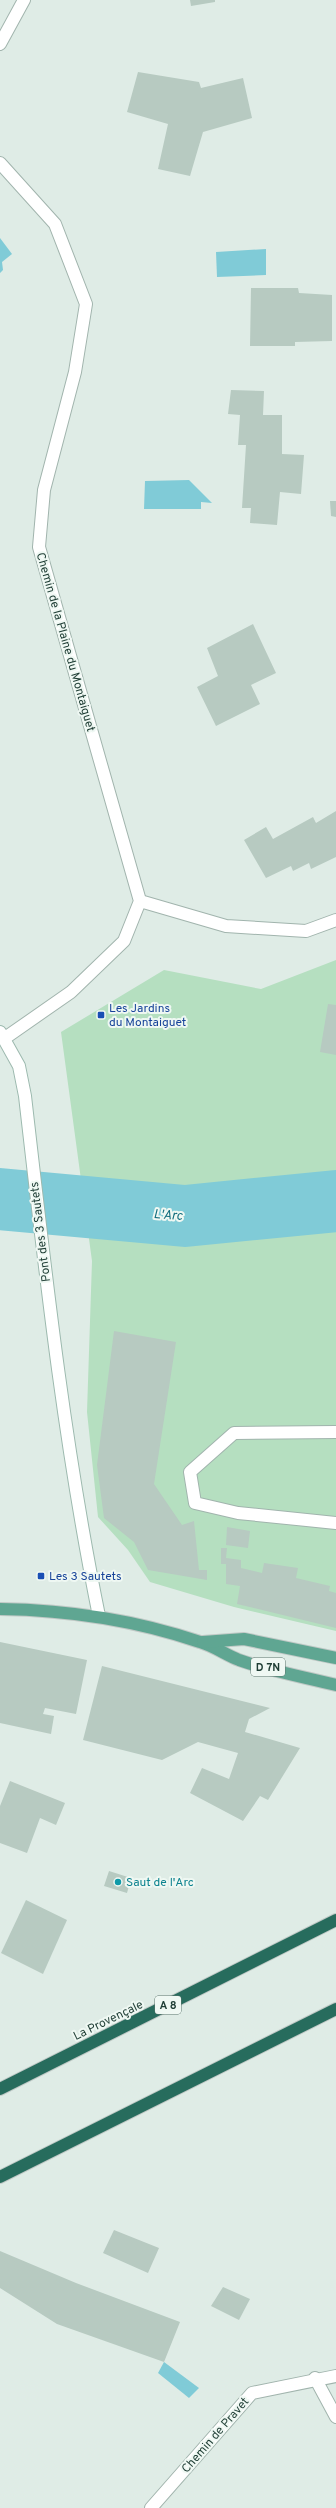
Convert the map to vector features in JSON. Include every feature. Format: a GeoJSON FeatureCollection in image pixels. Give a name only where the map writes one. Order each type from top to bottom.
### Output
{"type":"FeatureCollection","features":[{"type":"Feature","properties":{"kind":"highway","name":"La Provençale"},"geometry":{"type":"LineString","coordinates":[[0,2089],[336,1920]]}},
{"type":"Feature","properties":{"kind":"highway"},"geometry":{"type":"LineString","coordinates":[[0,2177],[336,2009]]}},
{"type":"Feature","properties":{"kind":"main road","name":"D 7N"},"geometry":{"type":"LineString","coordinates":[[0,1608],[56,1611],[99,1616],[202,1642],[239,1660],[336,1685]]}},
{"type":"Feature","properties":{"kind":"main road","name":"D 7N"},"geometry":{"type":"LineString","coordinates":[[202,1642],[244,1639],[336,1658]]}},
{"type":"Feature","properties":{"kind":"street"},"geometry":{"type":"LineString","coordinates":[[0,44],[24,0]]}},
{"type":"Feature","properties":{"kind":"street","name":"Chemin de la Plaine du Montaiguet"},"geometry":{"type":"LineString","coordinates":[[0,163],[55,224],[86,304],[75,372],[44,490],[39,547],[140,901]]}},
{"type":"Feature","properties":{"kind":"street"},"geometry":{"type":"LineString","coordinates":[[2,1035],[71,992],[124,941],[140,901],[226,926],[306,931],[336,920]]}},
{"type":"Feature","properties":{"kind":"street","name":"Pont des 3 Sautets"},"geometry":{"type":"LineString","coordinates":[[2,1035],[19,1066],[25,1096],[56,1367],[84,1545],[99,1616]]}},
{"type":"Feature","properties":{"kind":"street"},"geometry":{"type":"LineString","coordinates":[[336,1432],[234,1434],[190,1472],[195,1503],[238,1514],[336,1523]]}},
{"type":"Feature","properties":{"kind":"street","name":"Chemin de Pravet"},"geometry":{"type":"LineString","coordinates":[[151,2508],[252,2393],[315,2378],[336,2376]]}},
{"type":"Feature","properties":{"kind":"street"},"geometry":{"type":"LineString","coordinates":[[315,2378],[336,2416]]}},
{"type":"Feature","properties":{"kind":"green space"},"geometry":{"type":"Polygon","coordinates":[[[336,960],[336,1631],[234,1607],[150,1582],[128,1550],[98,1517],[87,1412],[92,1261],[61,1032],[164,970],[261,989],[336,960]]]}},
{"type":"Feature","properties":{"kind":"water"},"geometry":{"type":"Polygon","coordinates":[[[0,238],[12,254],[2,262],[3,270],[0,273],[0,238]]]}},
{"type":"Feature","properties":{"kind":"water"},"geometry":{"type":"Polygon","coordinates":[[[266,249],[266,275],[217,277],[216,252],[266,249]]]}},
{"type":"Feature","properties":{"kind":"water"},"geometry":{"type":"Polygon","coordinates":[[[189,480],[212,503],[201,502],[201,509],[144,509],[145,481],[189,480]]]}},
{"type":"Feature","properties":{"kind":"water"},"geometry":{"type":"Polygon","coordinates":[[[164,2362],[199,2388],[189,2398],[158,2373],[164,2362]]]}},
{"type":"Feature","properties":{"kind":"building"},"geometry":{"type":"Polygon","coordinates":[[[190,0],[215,0],[215,2],[191,6],[190,0]]]}},
{"type":"Feature","properties":{"kind":"building"},"geometry":{"type":"Polygon","coordinates":[[[138,72],[199,82],[201,88],[243,78],[252,118],[203,132],[190,176],[158,169],[168,124],[127,112],[138,72]]]}},
{"type":"Feature","properties":{"kind":"building"},"geometry":{"type":"Polygon","coordinates":[[[251,288],[298,288],[299,293],[332,295],[332,341],[295,342],[295,346],[250,346],[251,288]]]}},
{"type":"Feature","properties":{"kind":"building"},"geometry":{"type":"Polygon","coordinates":[[[231,390],[264,391],[263,415],[282,415],[282,454],[304,455],[301,494],[280,492],[277,525],[250,523],[251,508],[242,508],[246,445],[238,445],[240,415],[228,414],[231,390]]]}},
{"type":"Feature","properties":{"kind":"building"},"geometry":{"type":"Polygon","coordinates":[[[330,501],[336,501],[336,517],[331,516],[330,501]]]}},
{"type":"Feature","properties":{"kind":"building"},"geometry":{"type":"Polygon","coordinates":[[[253,624],[276,673],[251,685],[260,704],[216,726],[197,687],[218,676],[207,648],[253,624]]]}},
{"type":"Feature","properties":{"kind":"building"},"geometry":{"type":"Polygon","coordinates":[[[336,811],[336,857],[311,869],[309,863],[293,871],[291,866],[266,878],[244,840],[266,827],[273,839],[313,817],[316,823],[336,811]]]}},
{"type":"Feature","properties":{"kind":"building"},"geometry":{"type":"Polygon","coordinates":[[[328,1004],[336,1005],[336,1055],[320,1052],[328,1004]]]}},
{"type":"Feature","properties":{"kind":"building"},"geometry":{"type":"Polygon","coordinates":[[[114,1331],[176,1342],[154,1484],[182,1525],[194,1521],[199,1570],[207,1570],[207,1580],[148,1570],[134,1542],[104,1518],[97,1465],[114,1331]]]}},
{"type":"Feature","properties":{"kind":"building"},"geometry":{"type":"Polygon","coordinates":[[[227,1527],[250,1531],[248,1548],[226,1545],[227,1527]]]}},
{"type":"Feature","properties":{"kind":"building"},"geometry":{"type":"Polygon","coordinates":[[[221,1548],[227,1548],[226,1558],[241,1560],[241,1568],[262,1573],[264,1563],[298,1568],[296,1578],[330,1586],[329,1591],[336,1593],[336,1628],[237,1604],[240,1586],[226,1584],[226,1564],[221,1564],[221,1548]]]}},
{"type":"Feature","properties":{"kind":"building"},"geometry":{"type":"Polygon","coordinates":[[[0,1642],[87,1660],[76,1714],[45,1708],[43,1714],[54,1716],[51,1734],[0,1723],[0,1642]]]}},
{"type":"Feature","properties":{"kind":"building"},"geometry":{"type":"Polygon","coordinates":[[[102,1666],[270,1708],[249,1719],[245,1732],[300,1748],[268,1800],[260,1796],[243,1821],[190,1793],[202,1768],[229,1779],[238,1753],[198,1742],[162,1760],[83,1740],[102,1666]]]}},
{"type":"Feature","properties":{"kind":"building"},"geometry":{"type":"Polygon","coordinates":[[[10,1781],[65,1803],[56,1825],[40,1818],[27,1853],[0,1843],[0,1806],[10,1781]]]}},
{"type":"Feature","properties":{"kind":"building","name":"Saut de l'Arc"},"geometry":{"type":"Polygon","coordinates":[[[109,1871],[131,1878],[127,1893],[104,1886],[109,1871]]]}},
{"type":"Feature","properties":{"kind":"building"},"geometry":{"type":"Polygon","coordinates":[[[26,1900],[67,1920],[43,1974],[1,1953],[26,1900]]]}},
{"type":"Feature","properties":{"kind":"building"},"geometry":{"type":"Polygon","coordinates":[[[114,2230],[159,2248],[148,2273],[103,2253],[114,2230]]]}},
{"type":"Feature","properties":{"kind":"building"},"geometry":{"type":"Polygon","coordinates":[[[0,2251],[76,2283],[180,2322],[164,2362],[57,2324],[0,2288],[0,2251]]]}},
{"type":"Feature","properties":{"kind":"building"},"geometry":{"type":"Polygon","coordinates":[[[223,2287],[250,2299],[239,2320],[211,2306],[223,2287]]]}},
{"type":"Feature","properties":{"kind":"waterway","name":"L'Arc"},"geometry":{"type":"LineString","coordinates":[[0,1199],[185,1216],[336,1201]]}},
{"type":"Feature","properties":{"kind":"place","name":"Les Jardins du Montaiguet"},"geometry":{"type":"Point","coordinates":[101,1015]}},
{"type":"Feature","properties":{"kind":"place","name":"Les 3 Sautets"},"geometry":{"type":"Point","coordinates":[41,1576]}},
{"type":"Feature","properties":{"kind":"place","name":"Saut de l'Arc"},"geometry":{"type":"Point","coordinates":[118,1882]}}]}
